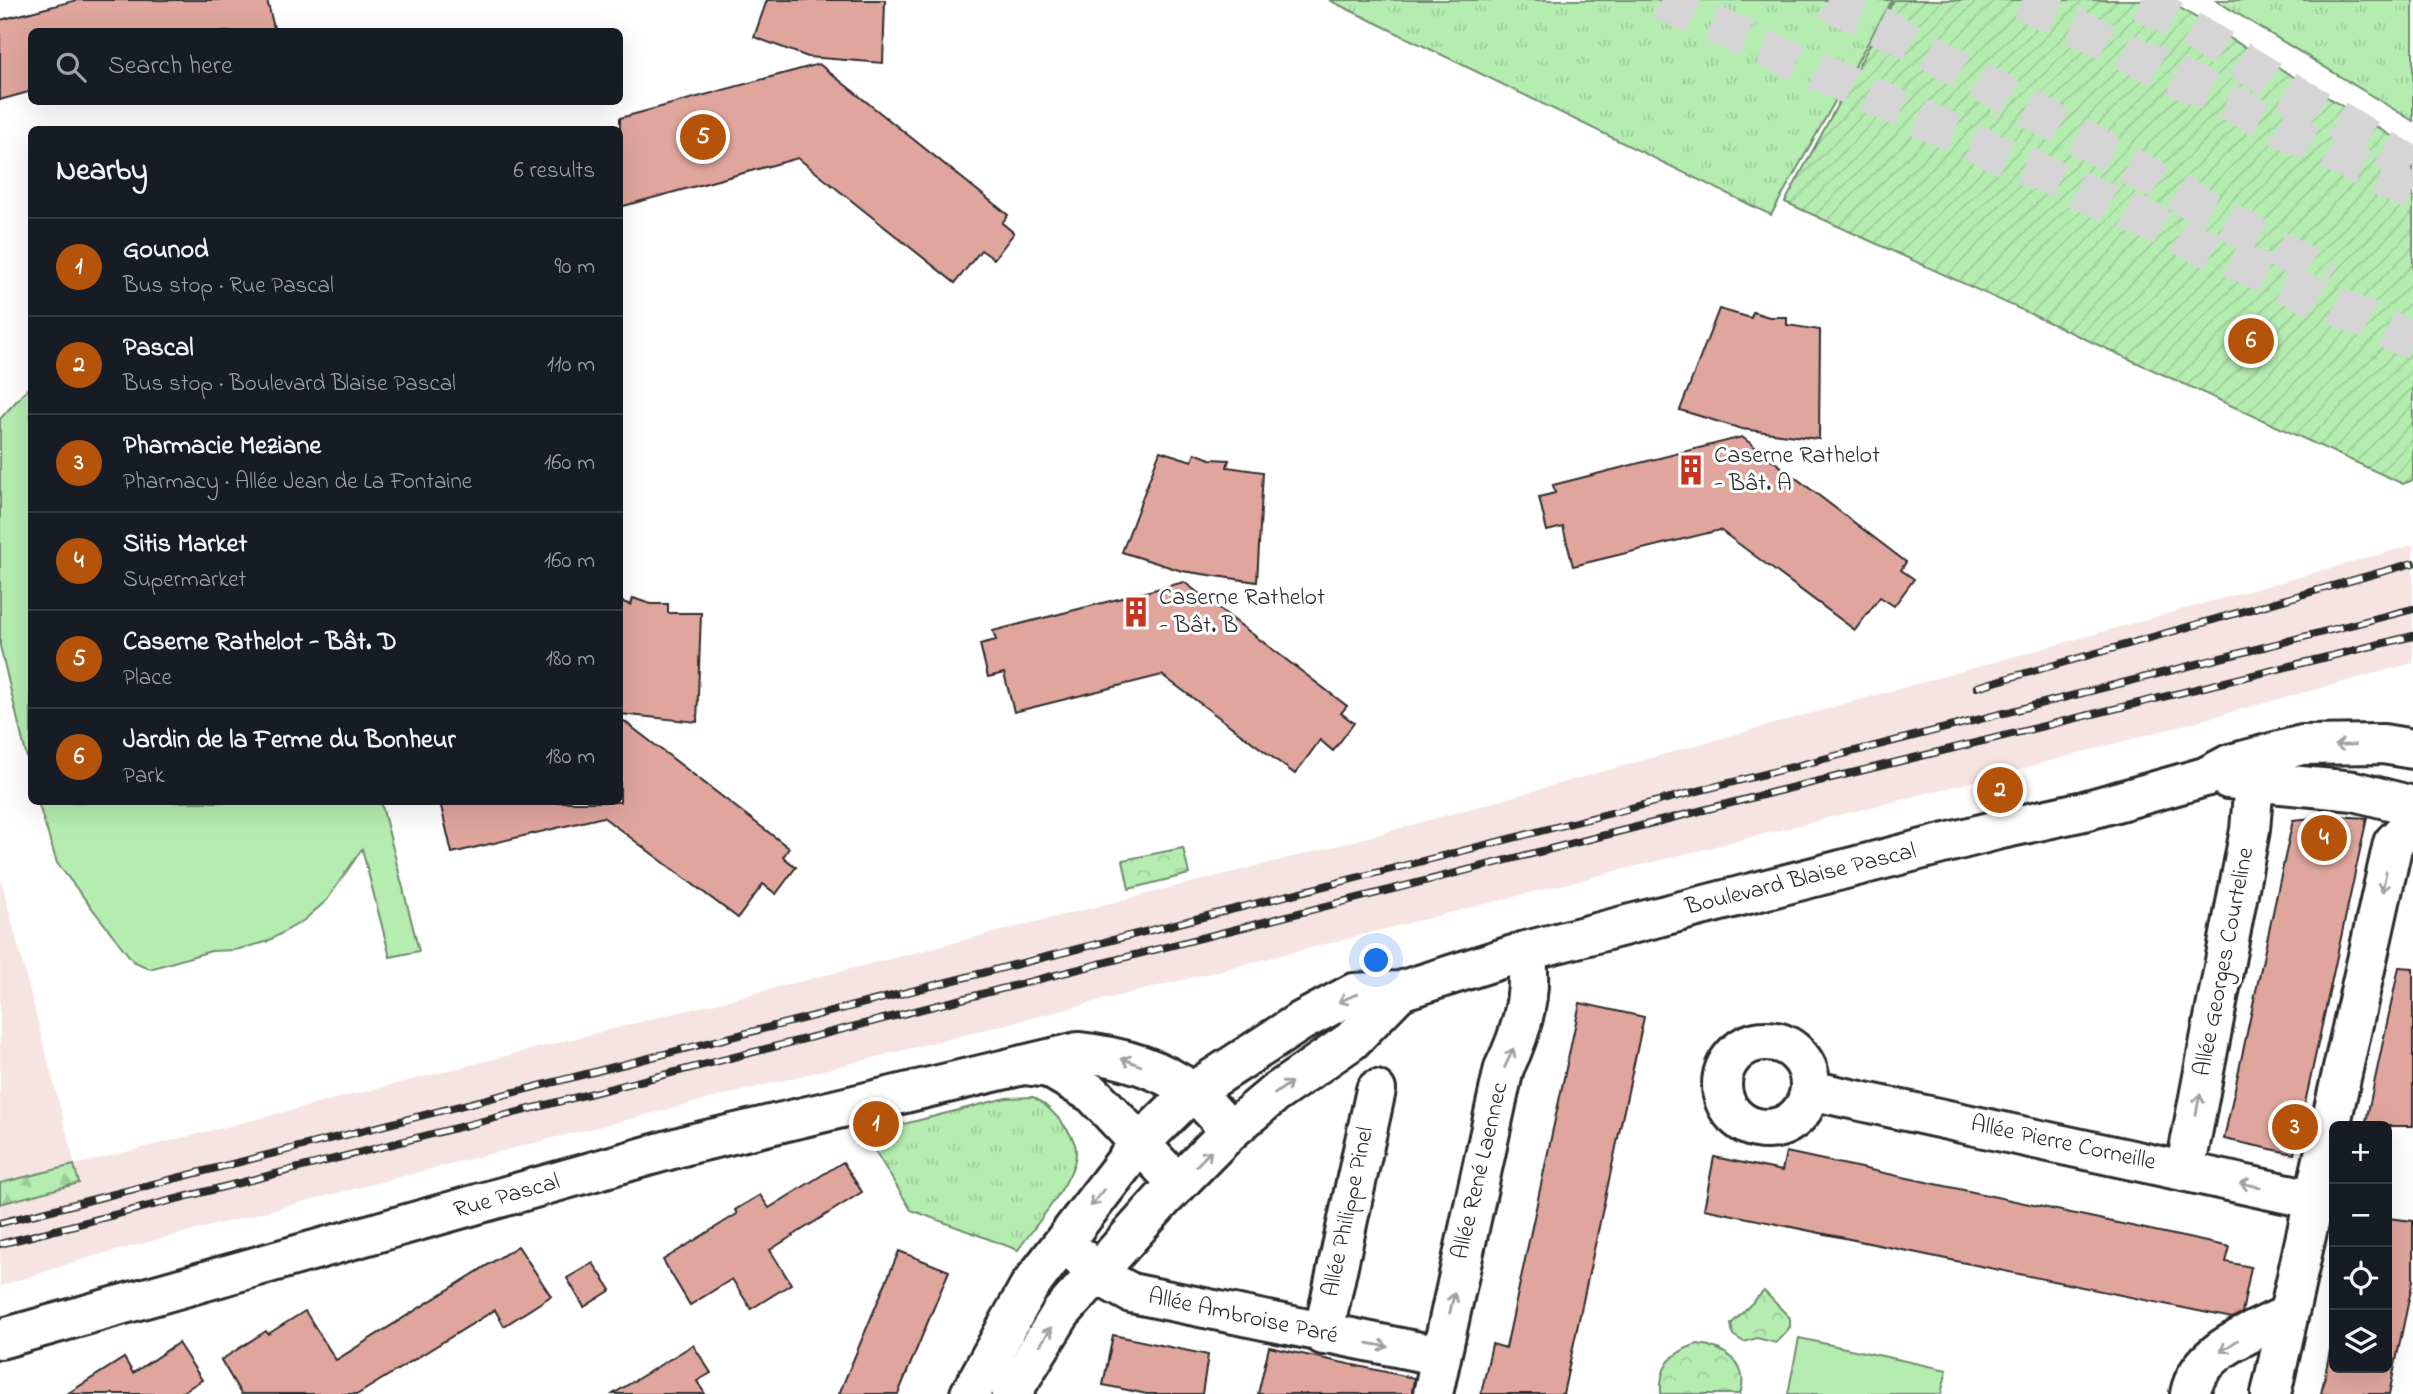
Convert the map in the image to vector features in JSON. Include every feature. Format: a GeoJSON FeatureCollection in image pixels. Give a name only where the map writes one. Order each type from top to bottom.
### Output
{"type":"FeatureCollection","features":[{"type":"Feature","properties":{"kind":"street","name":"Boulevard Blaise Pascal"},"geometry":{"type":"LineString","coordinates":[[970,1394],[1029,1287],[1139,1144],[1192,1092],[1300,1022],[1354,993],[1400,991],[1527,951],[2230,775],[2302,746],[2383,744],[2413,749]]}},
{"type":"Feature","properties":{"kind":"street","name":"Boulevard Blaise Pascal"},"geometry":{"type":"LineString","coordinates":[[2230,775],[2354,791],[2413,806]]}},
{"type":"Feature","properties":{"kind":"street","name":"Allée Georges Courteline"},"geometry":{"type":"LineString","coordinates":[[2185,1171],[2250,830],[2230,775]]}},
{"type":"Feature","properties":{"kind":"street"},"geometry":{"type":"LineString","coordinates":[[2271,1394],[2393,843],[2413,823]]}},
{"type":"Feature","properties":{"kind":"street","name":"Allée René Laennec"},"geometry":{"type":"LineString","coordinates":[[1433,1394],[1504,1068],[1517,1041],[1525,1007],[1530,972],[1527,951]]}},
{"type":"Feature","properties":{"kind":"street","name":"Boulevard Blaise Pascal"},"geometry":{"type":"LineString","coordinates":[[1011,1394],[1061,1313],[1178,1184],[1230,1131],[1274,1094],[1352,1041],[1400,991]]}},
{"type":"Feature","properties":{"kind":"street","name":"Rue Pascal"},"geometry":{"type":"LineString","coordinates":[[0,1339],[690,1144],[1078,1052],[1115,1055],[1157,1072],[1192,1092],[1230,1131]]}},
{"type":"Feature","properties":{"kind":"street","name":"Rue Pascal"},"geometry":{"type":"LineString","coordinates":[[1017,1065],[1048,1068],[1093,1094],[1178,1184]]}},
{"type":"Feature","properties":{"kind":"street","name":"Allée Philippe Pinel"},"geometry":{"type":"LineString","coordinates":[[1323,1335],[1376,1090]]}},
{"type":"Feature","properties":{"kind":"street","name":"Allée Pierre Corneille"},"geometry":{"type":"LineString","coordinates":[[1810,1090],[2316,1200]]}},
{"type":"Feature","properties":{"kind":"street","name":"Allée Ambroise Paré"},"geometry":{"type":"LineString","coordinates":[[1064,1241],[1096,1274],[1131,1293],[1323,1335],[1440,1356]]}},
{"type":"Feature","properties":{"kind":"street"},"geometry":{"type":"LineString","coordinates":[[2190,1394],[2192,1380],[2202,1364],[2240,1339],[2287,1315]]}},
{"type":"Feature","properties":{"kind":"shaded area"},"geometry":{"type":"Polygon","coordinates":[[[2413,545],[2413,663],[1991,777],[454,1163],[87,1258],[0,1286],[0,1204],[79,1183],[74,1165],[0,1183],[0,876],[75,1165],[1340,845],[2413,545]]]}},
{"type":"Feature","properties":{"kind":"green space"},"geometry":{"type":"Polygon","coordinates":[[[1329,0],[1892,0],[1771,215],[1329,0]]]}},
{"type":"Feature","properties":{"kind":"green space"},"geometry":{"type":"Polygon","coordinates":[[[1894,0],[2161,0],[2175,5],[2413,149],[2413,480],[2403,484],[1785,202],[1894,0]]]}},
{"type":"Feature","properties":{"kind":"green space"},"geometry":{"type":"Polygon","coordinates":[[[2216,0],[2413,0],[2413,121],[2220,3],[2216,0]]]}},
{"type":"Feature","properties":{"kind":"green space"},"geometry":{"type":"Polygon","coordinates":[[[28,388],[28,763],[0,646],[0,419],[28,388]]]}},
{"type":"Feature","properties":{"kind":"green space"},"geometry":{"type":"Polygon","coordinates":[[[39,805],[382,805],[419,951],[390,957],[362,849],[327,900],[303,921],[266,942],[235,950],[211,951],[150,969],[133,961],[57,863],[39,805]]]}},
{"type":"Feature","properties":{"kind":"green space"},"geometry":{"type":"Polygon","coordinates":[[[1183,848],[1189,874],[1129,889],[1123,860],[1183,848]]]}},
{"type":"Feature","properties":{"kind":"green space"},"geometry":{"type":"Polygon","coordinates":[[[1033,1097],[1064,1125],[1076,1151],[1062,1188],[1018,1250],[911,1210],[865,1134],[1006,1098],[1033,1097]]]}},
{"type":"Feature","properties":{"kind":"green space"},"geometry":{"type":"Polygon","coordinates":[[[74,1165],[79,1183],[0,1204],[0,1183],[74,1165]]]}},
{"type":"Feature","properties":{"kind":"green space"},"geometry":{"type":"Polygon","coordinates":[[[1764,1291],[1790,1318],[1790,1327],[1776,1343],[1757,1338],[1744,1342],[1733,1335],[1731,1324],[1764,1291]]]}},
{"type":"Feature","properties":{"kind":"green space"},"geometry":{"type":"Polygon","coordinates":[[[1799,1338],[1947,1370],[1941,1394],[1788,1394],[1799,1338]]]}},
{"type":"Feature","properties":{"kind":"green space"},"geometry":{"type":"Polygon","coordinates":[[[1697,1344],[1716,1348],[1732,1358],[1741,1374],[1740,1394],[1661,1394],[1662,1376],[1668,1362],[1680,1352],[1697,1344]]]}},
{"type":"Feature","properties":{"kind":"building"},"geometry":{"type":"Polygon","coordinates":[[[77,0],[267,0],[274,28],[28,28],[28,92],[0,100],[0,20],[77,0]]]}},
{"type":"Feature","properties":{"kind":"building"},"geometry":{"type":"Polygon","coordinates":[[[767,0],[885,0],[883,63],[808,57],[754,37],[767,0]]]}},
{"type":"Feature","properties":{"kind":"building"},"geometry":{"type":"Polygon","coordinates":[[[819,64],[1008,215],[1002,223],[1014,233],[994,259],[981,250],[955,283],[798,158],[623,206],[623,126],[620,126],[620,118],[819,64]]]}},
{"type":"Feature","properties":{"kind":"building"},"geometry":{"type":"Polygon","coordinates":[[[1719,309],[1751,318],[1753,312],[1769,317],[1787,317],[1787,325],[1820,330],[1819,439],[1742,429],[1680,410],[1719,309]]]}},
{"type":"Feature","properties":{"kind":"building","name":"Caserne Rathelot - Bât. A"},"geometry":{"type":"Polygon","coordinates":[[[1742,437],[1906,562],[1901,570],[1914,579],[1894,606],[1880,597],[1855,630],[1720,530],[1573,566],[1563,527],[1547,531],[1539,497],[1555,493],[1553,485],[1742,437]]]}},
{"type":"Feature","properties":{"kind":"building"},"geometry":{"type":"Polygon","coordinates":[[[1160,451],[1192,461],[1195,453],[1210,459],[1229,460],[1227,467],[1263,472],[1257,582],[1182,571],[1122,552],[1160,451]]]}},
{"type":"Feature","properties":{"kind":"building","name":"Caserne Rathelot - Bât. B"},"geometry":{"type":"Polygon","coordinates":[[[1184,582],[1347,706],[1341,713],[1354,723],[1333,751],[1320,740],[1295,774],[1162,675],[1014,712],[1004,673],[988,677],[980,644],[996,640],[993,631],[1184,582]]]}},
{"type":"Feature","properties":{"kind":"building"},"geometry":{"type":"Polygon","coordinates":[[[633,598],[650,604],[668,604],[668,613],[701,613],[697,722],[623,714],[623,602],[631,605],[633,598]]]}},
{"type":"Feature","properties":{"kind":"building"},"geometry":{"type":"Polygon","coordinates":[[[623,720],[789,848],[783,857],[796,867],[776,894],[763,884],[738,918],[603,817],[452,853],[441,805],[623,805],[623,720]]]}},
{"type":"Feature","properties":{"kind":"building"},"geometry":{"type":"Polygon","coordinates":[[[2335,816],[2367,818],[2294,1154],[2224,1139],[2293,820],[2335,816]]]}},
{"type":"Feature","properties":{"kind":"building"},"geometry":{"type":"Polygon","coordinates":[[[2399,967],[2413,968],[2413,1126],[2392,1126],[2392,1121],[2366,1121],[2399,967]]]}},
{"type":"Feature","properties":{"kind":"building"},"geometry":{"type":"Polygon","coordinates":[[[1580,1003],[1644,1017],[1563,1394],[1481,1394],[1492,1344],[1506,1348],[1580,1003]]]}},
{"type":"Feature","properties":{"kind":"building"},"geometry":{"type":"Polygon","coordinates":[[[1786,1152],[2230,1247],[2226,1262],[2251,1267],[2242,1313],[2232,1318],[1704,1209],[1714,1157],[1782,1171],[1786,1152]]]}},
{"type":"Feature","properties":{"kind":"building"},"geometry":{"type":"Polygon","coordinates":[[[843,1162],[862,1192],[770,1250],[791,1284],[751,1309],[732,1279],[690,1305],[663,1260],[737,1214],[735,1210],[760,1195],[769,1208],[843,1162]]]}},
{"type":"Feature","properties":{"kind":"building"},"geometry":{"type":"Polygon","coordinates":[[[2392,1219],[2413,1221],[2413,1280],[2389,1394],[2321,1394],[2329,1355],[2329,1373],[2392,1373],[2392,1219]]]}},
{"type":"Feature","properties":{"kind":"building"},"geometry":{"type":"Polygon","coordinates":[[[518,1246],[551,1296],[504,1326],[495,1310],[358,1394],[241,1394],[221,1360],[266,1331],[268,1334],[305,1311],[336,1360],[518,1246]]]}},
{"type":"Feature","properties":{"kind":"building"},"geometry":{"type":"Polygon","coordinates":[[[899,1251],[949,1271],[898,1394],[839,1394],[899,1251]]]}},
{"type":"Feature","properties":{"kind":"building"},"geometry":{"type":"Polygon","coordinates":[[[593,1263],[611,1290],[584,1307],[567,1278],[593,1263]]]}},
{"type":"Feature","properties":{"kind":"building"},"geometry":{"type":"Polygon","coordinates":[[[1113,1335],[1208,1355],[1202,1394],[1147,1394],[1103,1385],[1113,1335]]]}},
{"type":"Feature","properties":{"kind":"building"},"geometry":{"type":"Polygon","coordinates":[[[178,1343],[202,1380],[179,1394],[67,1394],[124,1358],[133,1373],[178,1343]]]}},
{"type":"Feature","properties":{"kind":"building"},"geometry":{"type":"Polygon","coordinates":[[[693,1345],[711,1373],[697,1381],[705,1394],[613,1394],[693,1345]]]}},
{"type":"Feature","properties":{"kind":"building"},"geometry":{"type":"Polygon","coordinates":[[[1269,1347],[1414,1378],[1412,1394],[1258,1394],[1269,1347]]]}},
{"type":"Feature","properties":{"kind":"tunnel"},"geometry":{"type":"LineString","coordinates":[[1660,0],[2413,341]]}},
{"type":"Feature","properties":{"kind":"tunnel"},"geometry":{"type":"LineString","coordinates":[[1827,0],[1916,44],[2330,279]]}},
{"type":"Feature","properties":{"kind":"tunnel"},"geometry":{"type":"LineString","coordinates":[[2022,0],[2413,193]]}},
{"type":"Feature","properties":{"kind":"tunnel"},"geometry":{"type":"LineString","coordinates":[[2141,0],[2413,166]]}},
{"type":"Feature","properties":{"kind":"railway"},"geometry":{"type":"LineString","coordinates":[[1977,687],[2413,563]]}},
{"type":"Feature","properties":{"kind":"railway"},"geometry":{"type":"LineString","coordinates":[[0,1223],[2413,609]]}},
{"type":"Feature","properties":{"kind":"railway"},"geometry":{"type":"LineString","coordinates":[[0,1244],[1778,791],[2413,636]]}},
{"type":"Feature","properties":{"kind":"place","name":"Caserne Rathelot - Bât. D"},"geometry":{"type":"Point","coordinates":[703,137]}},
{"type":"Feature","properties":{"kind":"place","name":"Jardin de la Ferme du Bonheur"},"geometry":{"type":"Point","coordinates":[2251,341]}},
{"type":"Feature","properties":{"kind":"place","name":"Caserne Rathelot - Bât. A"},"geometry":{"type":"Point","coordinates":[1691,470]}},
{"type":"Feature","properties":{"kind":"place","name":"Caserne Rathelot - Bât. B"},"geometry":{"type":"Point","coordinates":[1136,612]}},
{"type":"Feature","properties":{"kind":"place","name":"Pascal"},"geometry":{"type":"Point","coordinates":[2000,790]}},
{"type":"Feature","properties":{"kind":"place","name":"Sitis Market"},"geometry":{"type":"Point","coordinates":[2324,838]}},
{"type":"Feature","properties":{"kind":"place","name":"Gounod"},"geometry":{"type":"Point","coordinates":[876,1124]}},
{"type":"Feature","properties":{"kind":"place","name":"Pharmacie Meziane"},"geometry":{"type":"Point","coordinates":[2295,1127]}}]}
